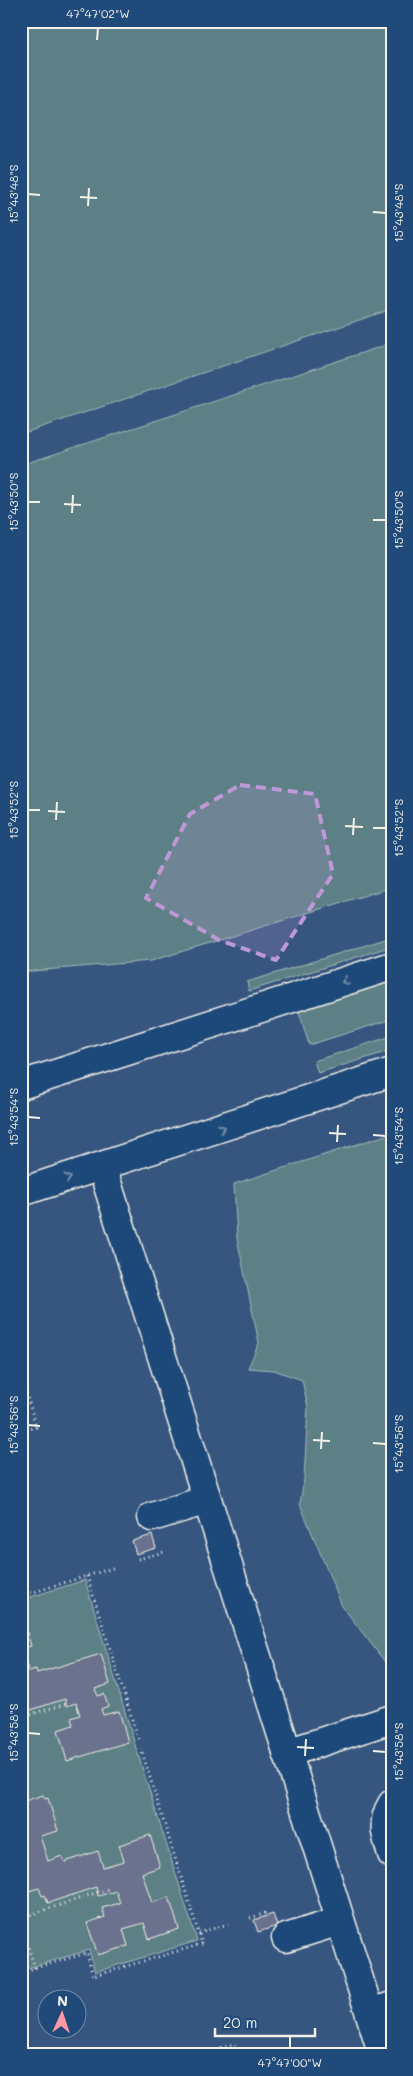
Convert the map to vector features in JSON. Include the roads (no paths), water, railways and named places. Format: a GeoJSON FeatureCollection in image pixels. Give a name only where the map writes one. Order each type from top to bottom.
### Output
{"type":"FeatureCollection","features":[{"type":"Feature","properties":{"kind":"street"},"geometry":{"type":"LineString","coordinates":[[21,1085],[392,966]]}},
{"type":"Feature","properties":{"kind":"street"},"geometry":{"type":"LineString","coordinates":[[21,1076],[40,1064],[182,1018],[240,1014]]}},
{"type":"Feature","properties":{"kind":"street"},"geometry":{"type":"LineString","coordinates":[[21,1192],[392,1072]]}},
{"type":"Feature","properties":{"kind":"street"},"geometry":{"type":"LineString","coordinates":[[102,1167],[340,1921],[381,2009],[383,2055]]}},
{"type":"Feature","properties":{"kind":"street"},"geometry":{"type":"LineString","coordinates":[[152,1518],[207,1500]]}},
{"type":"Feature","properties":{"kind":"street"},"geometry":{"type":"LineString","coordinates":[[287,1753],[392,1719]]}},
{"type":"Feature","properties":{"kind":"street"},"geometry":{"type":"LineString","coordinates":[[392,1804],[387,1812],[384,1829],[392,1854]]}},
{"type":"Feature","properties":{"kind":"street"},"geometry":{"type":"LineString","coordinates":[[286,1938],[340,1921]]}}]}
